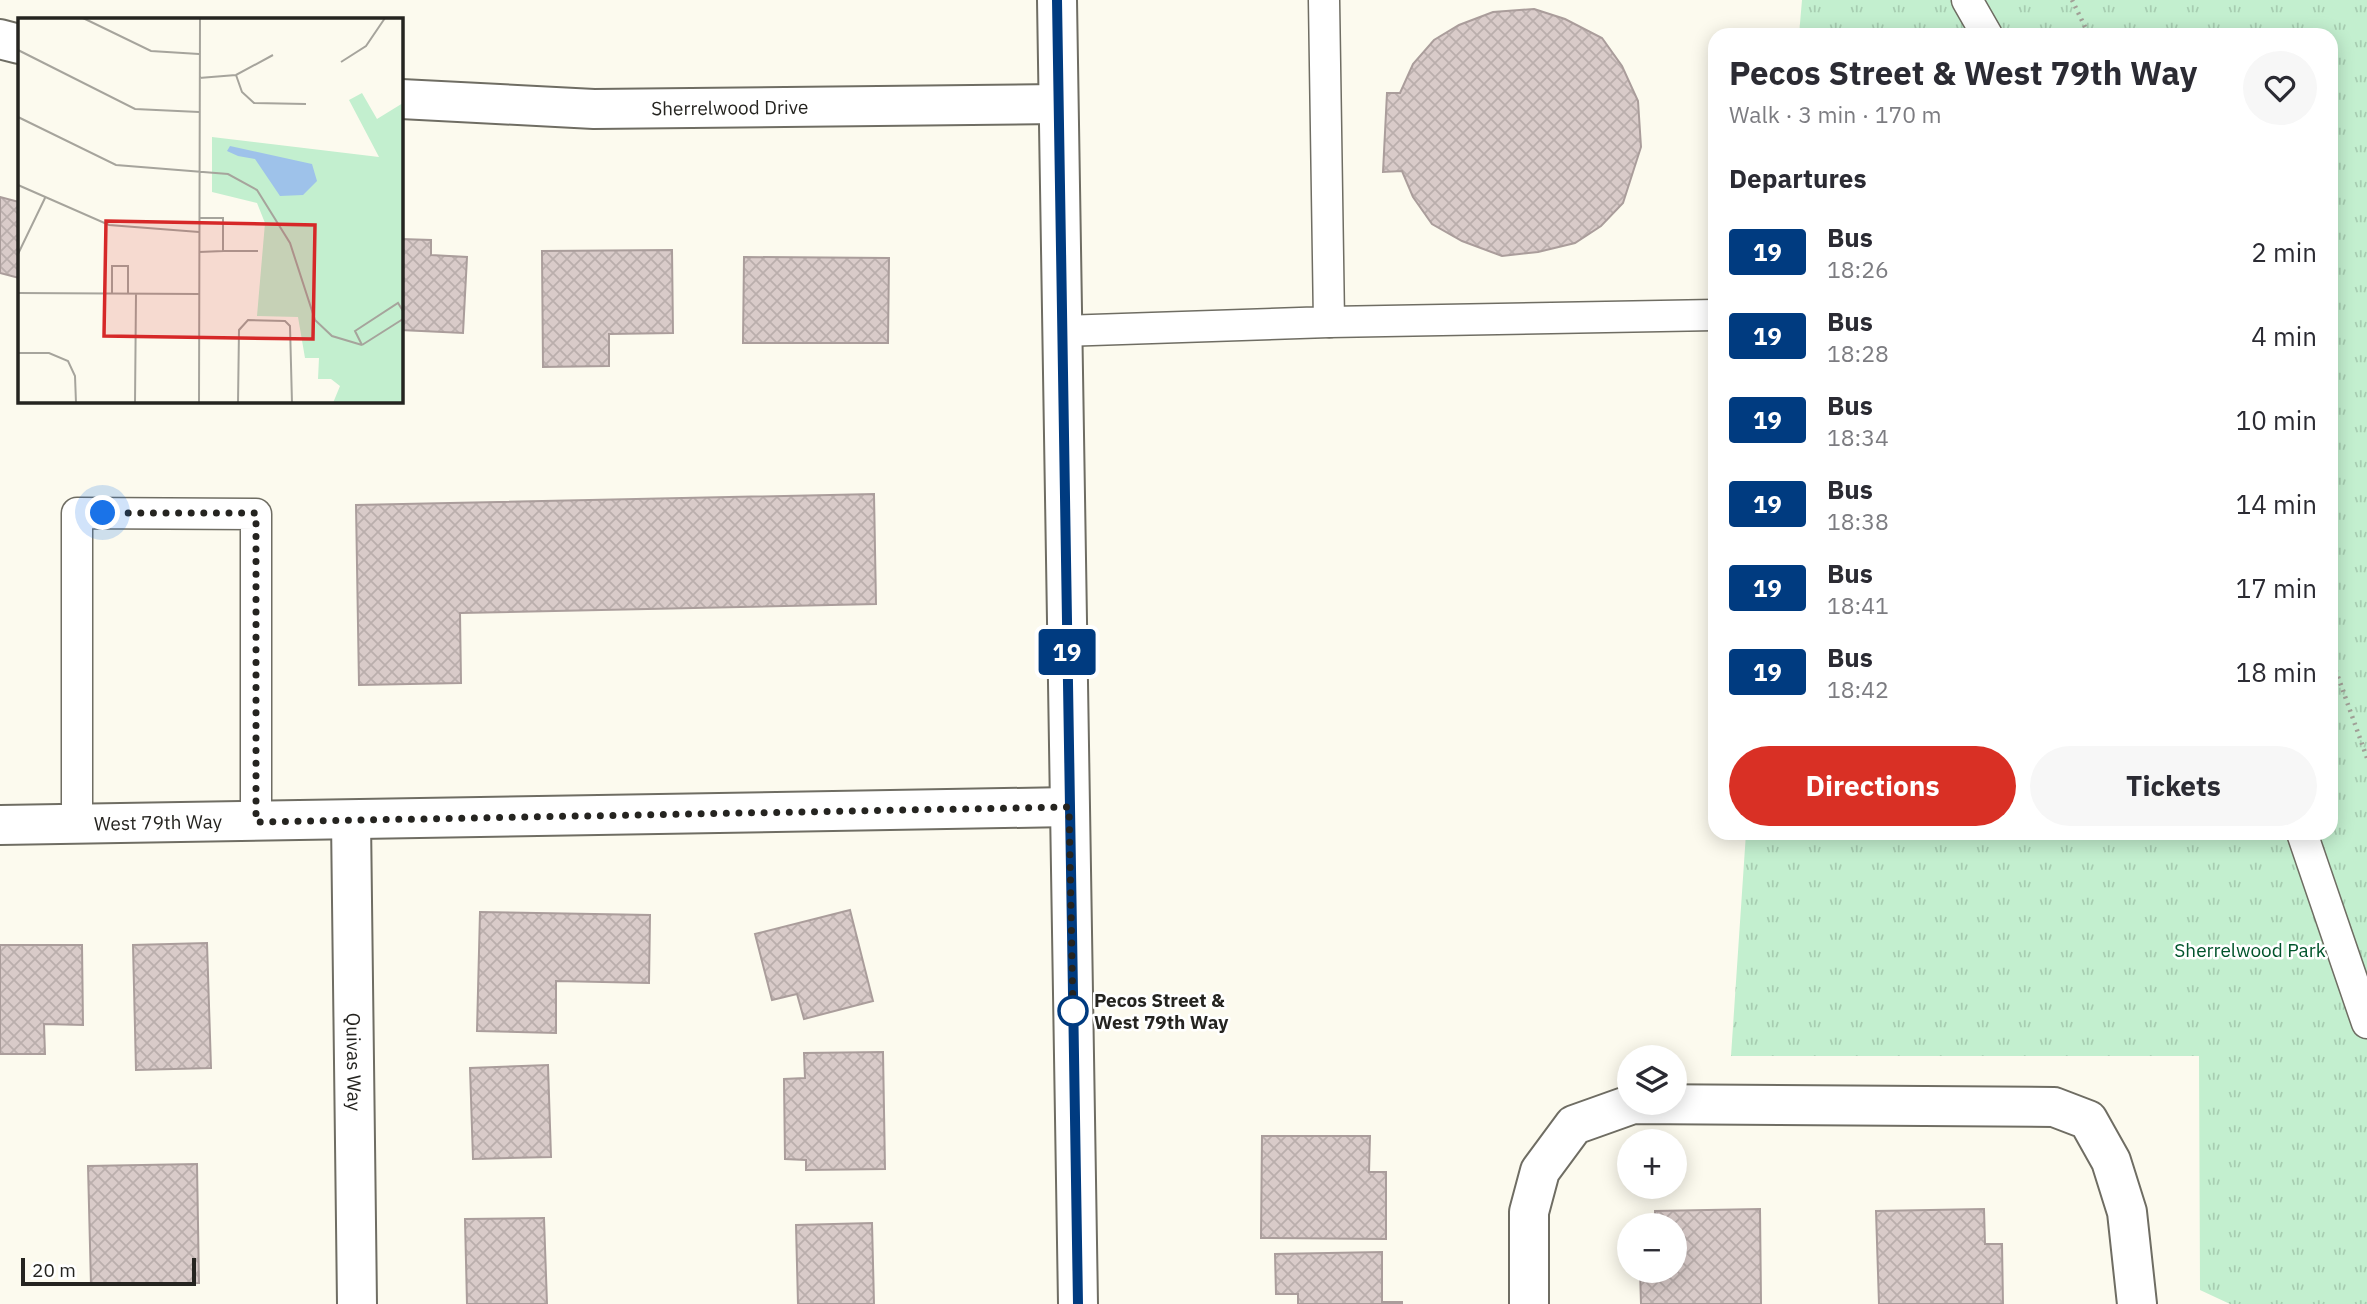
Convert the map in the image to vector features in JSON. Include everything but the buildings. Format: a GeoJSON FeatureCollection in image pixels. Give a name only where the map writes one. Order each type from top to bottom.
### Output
{"type":"FeatureCollection","features":[{"type":"Feature","properties":{"kind":"street"},"geometry":{"type":"LineString","coordinates":[[1057,0],[1078,1304]]}},
{"type":"Feature","properties":{"kind":"street"},"geometry":{"type":"LineString","coordinates":[[0,39],[18,44]]}},
{"type":"Feature","properties":{"kind":"street","name":"Sherrelwood Drive"},"geometry":{"type":"LineString","coordinates":[[402,99],[594,109],[1058,104]]}},
{"type":"Feature","properties":{"kind":"street","name":"West 79th Way"},"geometry":{"type":"LineString","coordinates":[[0,825],[1069,807]]}},
{"type":"Feature","properties":{"kind":"street","name":"Quivas Way"},"geometry":{"type":"LineString","coordinates":[[351,820],[357,1304]]}},
{"type":"Feature","properties":{"kind":"street"},"geometry":{"type":"LineString","coordinates":[[1529,1304],[1529,1212],[1540,1171],[1574,1125],[1633,1104],[2054,1107],[2088,1120],[2111,1161],[2127,1212],[2137,1304]]}},
{"type":"Feature","properties":{"kind":"lane"},"geometry":{"type":"LineString","coordinates":[[1324,0],[1329,322]]}},
{"type":"Feature","properties":{"kind":"lane"},"geometry":{"type":"LineString","coordinates":[[1967,0],[1983,28]]}},
{"type":"Feature","properties":{"kind":"lane"},"geometry":{"type":"LineString","coordinates":[[1062,331],[1329,322],[1708,315]]}},
{"type":"Feature","properties":{"kind":"lane"},"geometry":{"type":"LineString","coordinates":[[77,824],[77,513],[256,513],[256,822]]}},
{"type":"Feature","properties":{"kind":"lane"},"geometry":{"type":"LineString","coordinates":[[2304,840],[2367,1024]]}},
{"type":"Feature","properties":{"kind":"path"},"geometry":{"type":"LineString","coordinates":[[2072,0],[2086,28]]}},
{"type":"Feature","properties":{"kind":"path"},"geometry":{"type":"LineString","coordinates":[[2338,677],[2367,758]]}},
{"type":"Feature","properties":{"kind":"green space","name":"Sherrelwood Park"},"geometry":{"type":"Polygon","coordinates":[[[1802,0],[2367,0],[2367,1304],[2230,1304],[2200,1290],[2199,1056],[1731,1056],[1746,840],[2338,840],[2338,28],[1800,28],[1802,0]]]}},
{"type":"Feature","properties":{"kind":"bus line","name":"19"},"geometry":{"type":"LineString","coordinates":[[1057,0],[1078,1304]]}},
{"type":"Feature","properties":{"kind":"place","name":"Pecos Street & West 79th Way"},"geometry":{"type":"Point","coordinates":[1073,1011]}},
{"type":"Feature","properties":{"kind":"route"},"geometry":{"type":"LineString","coordinates":[[103,513],[256,513],[256,822],[1069,807],[1073,1011]]}}]}
